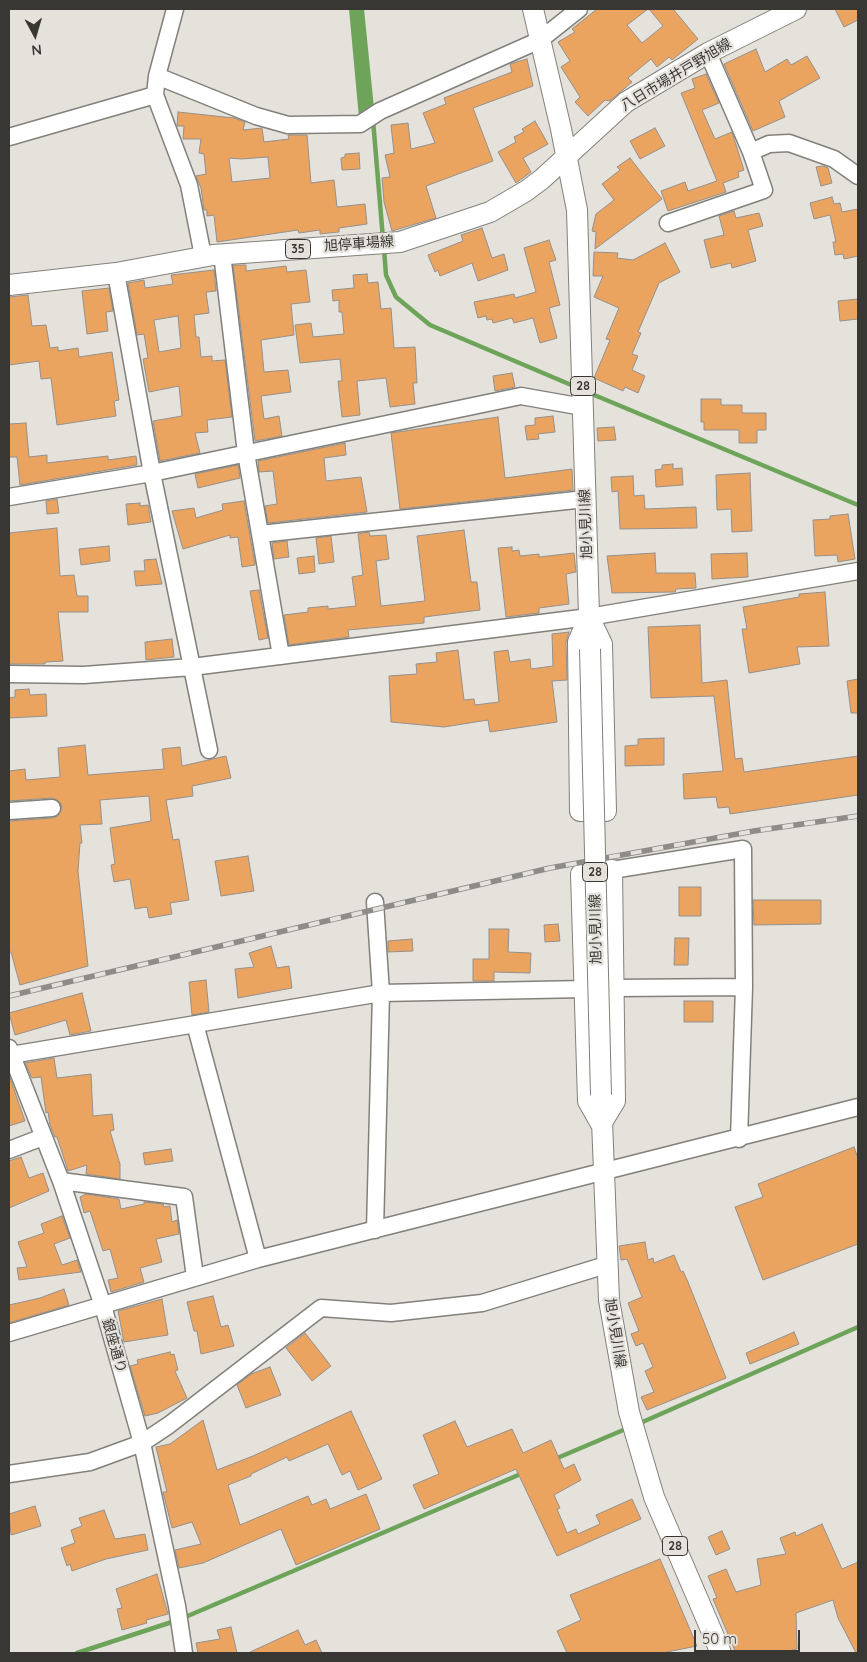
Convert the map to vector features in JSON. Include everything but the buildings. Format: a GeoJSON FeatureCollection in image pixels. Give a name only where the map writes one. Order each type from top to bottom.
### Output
{"type":"FeatureCollection","features":[{"type":"Feature","properties":{"kind":"main road"},"geometry":{"type":"LineString","coordinates":[[533,9],[567,156]]}},
{"type":"Feature","properties":{"kind":"main road","name":"八日市場井戸野旭線"},"geometry":{"type":"LineString","coordinates":[[567,156],[626,102],[708,53],[796,9]]}},
{"type":"Feature","properties":{"kind":"main road","name":"旭停車場線"},"geometry":{"type":"LineString","coordinates":[[9,285],[116,273],[213,255],[400,242],[490,212],[526,191],[567,156]]}},
{"type":"Feature","properties":{"kind":"main road","name":"旭小見川線"},"geometry":{"type":"LineString","coordinates":[[567,156],[576,210],[584,407],[600,1096],[606,1265],[616,1348],[633,1426],[654,1497],[721,1653]]}},
{"type":"Feature","properties":{"kind":"main road"},"geometry":{"type":"LineString","coordinates":[[589,617],[602,644],[606,811],[580,811],[578,642],[589,617]]}},
{"type":"Feature","properties":{"kind":"main road"},"geometry":{"type":"LineString","coordinates":[[612,870],[615,1101],[601,1124],[588,1101],[581,874],[612,870]]}},
{"type":"Feature","properties":{"kind":"street"},"geometry":{"type":"LineString","coordinates":[[175,9],[154,94],[213,255],[281,656]]}},
{"type":"Feature","properties":{"kind":"street"},"geometry":{"type":"LineString","coordinates":[[157,76],[256,116],[288,125],[360,124],[380,111],[540,40],[580,9]]}},
{"type":"Feature","properties":{"kind":"street"},"geometry":{"type":"LineString","coordinates":[[668,223],[764,190],[751,152],[708,53]]}},
{"type":"Feature","properties":{"kind":"street"},"geometry":{"type":"LineString","coordinates":[[9,137],[154,94]]}},
{"type":"Feature","properties":{"kind":"street"},"geometry":{"type":"LineString","coordinates":[[751,152],[769,144],[789,144],[834,159],[858,176]]}},
{"type":"Feature","properties":{"kind":"street"},"geometry":{"type":"LineString","coordinates":[[116,273],[152,473],[209,750]]}},
{"type":"Feature","properties":{"kind":"street"},"geometry":{"type":"LineString","coordinates":[[9,497],[152,473],[521,396],[584,407]]}},
{"type":"Feature","properties":{"kind":"street"},"geometry":{"type":"LineString","coordinates":[[260,534],[585,499]]}},
{"type":"Feature","properties":{"kind":"street"},"geometry":{"type":"LineString","coordinates":[[9,674],[84,676],[192,667],[589,617],[858,571]]}},
{"type":"Feature","properties":{"kind":"street"},"geometry":{"type":"LineString","coordinates":[[9,811],[52,808]]}},
{"type":"Feature","properties":{"kind":"street"},"geometry":{"type":"LineString","coordinates":[[612,870],[743,849],[744,987],[739,1139]]}},
{"type":"Feature","properties":{"kind":"street"},"geometry":{"type":"LineString","coordinates":[[375,1230],[381,993],[376,910]]}},
{"type":"Feature","properties":{"kind":"street"},"geometry":{"type":"LineString","coordinates":[[613,988],[744,987]]}},
{"type":"Feature","properties":{"kind":"street"},"geometry":{"type":"LineString","coordinates":[[10,1052],[381,993],[586,989]]}},
{"type":"Feature","properties":{"kind":"street"},"geometry":{"type":"LineString","coordinates":[[195,1024],[258,1258]]}},
{"type":"Feature","properties":{"kind":"street","name":"銀座通り"},"geometry":{"type":"LineString","coordinates":[[10,1052],[61,1181],[102,1306],[142,1443],[177,1610],[184,1653]]}},
{"type":"Feature","properties":{"kind":"street"},"geometry":{"type":"LineString","coordinates":[[9,1333],[258,1258],[602,1174],[858,1107]]}},
{"type":"Feature","properties":{"kind":"street"},"geometry":{"type":"LineString","coordinates":[[9,1150],[43,1136]]}},
{"type":"Feature","properties":{"kind":"street"},"geometry":{"type":"LineString","coordinates":[[61,1181],[184,1197],[195,1277]]}},
{"type":"Feature","properties":{"kind":"street"},"geometry":{"type":"LineString","coordinates":[[9,1474],[90,1462],[142,1443],[170,1425],[321,1308],[391,1313],[482,1303],[606,1265]]}},
{"type":"Feature","properties":{"kind":"shaded area"},"geometry":{"type":"Polygon","coordinates":[[[349,9],[364,9],[374,108],[359,118],[349,9]]]}},
{"type":"Feature","properties":{"kind":"waterway"},"geometry":{"type":"LineString","coordinates":[[373,120],[383,239]]}},
{"type":"Feature","properties":{"kind":"waterway"},"geometry":{"type":"LineString","coordinates":[[384,249],[386,275],[396,297],[430,325],[576,387]]}},
{"type":"Feature","properties":{"kind":"waterway"},"geometry":{"type":"LineString","coordinates":[[587,392],[858,505]]}},
{"type":"Feature","properties":{"kind":"waterway"},"geometry":{"type":"LineString","coordinates":[[638,1424],[858,1327]]}},
{"type":"Feature","properties":{"kind":"waterway"},"geometry":{"type":"LineString","coordinates":[[555,1459],[628,1428]]}},
{"type":"Feature","properties":{"kind":"waterway"},"geometry":{"type":"LineString","coordinates":[[183,1618],[523,1473]]}},
{"type":"Feature","properties":{"kind":"waterway"},"geometry":{"type":"LineString","coordinates":[[77,1653],[175,1621]]}},
{"type":"Feature","properties":{"kind":"railway"},"geometry":{"type":"LineString","coordinates":[[9,996],[550,868],[754,831],[858,816]]}}]}
